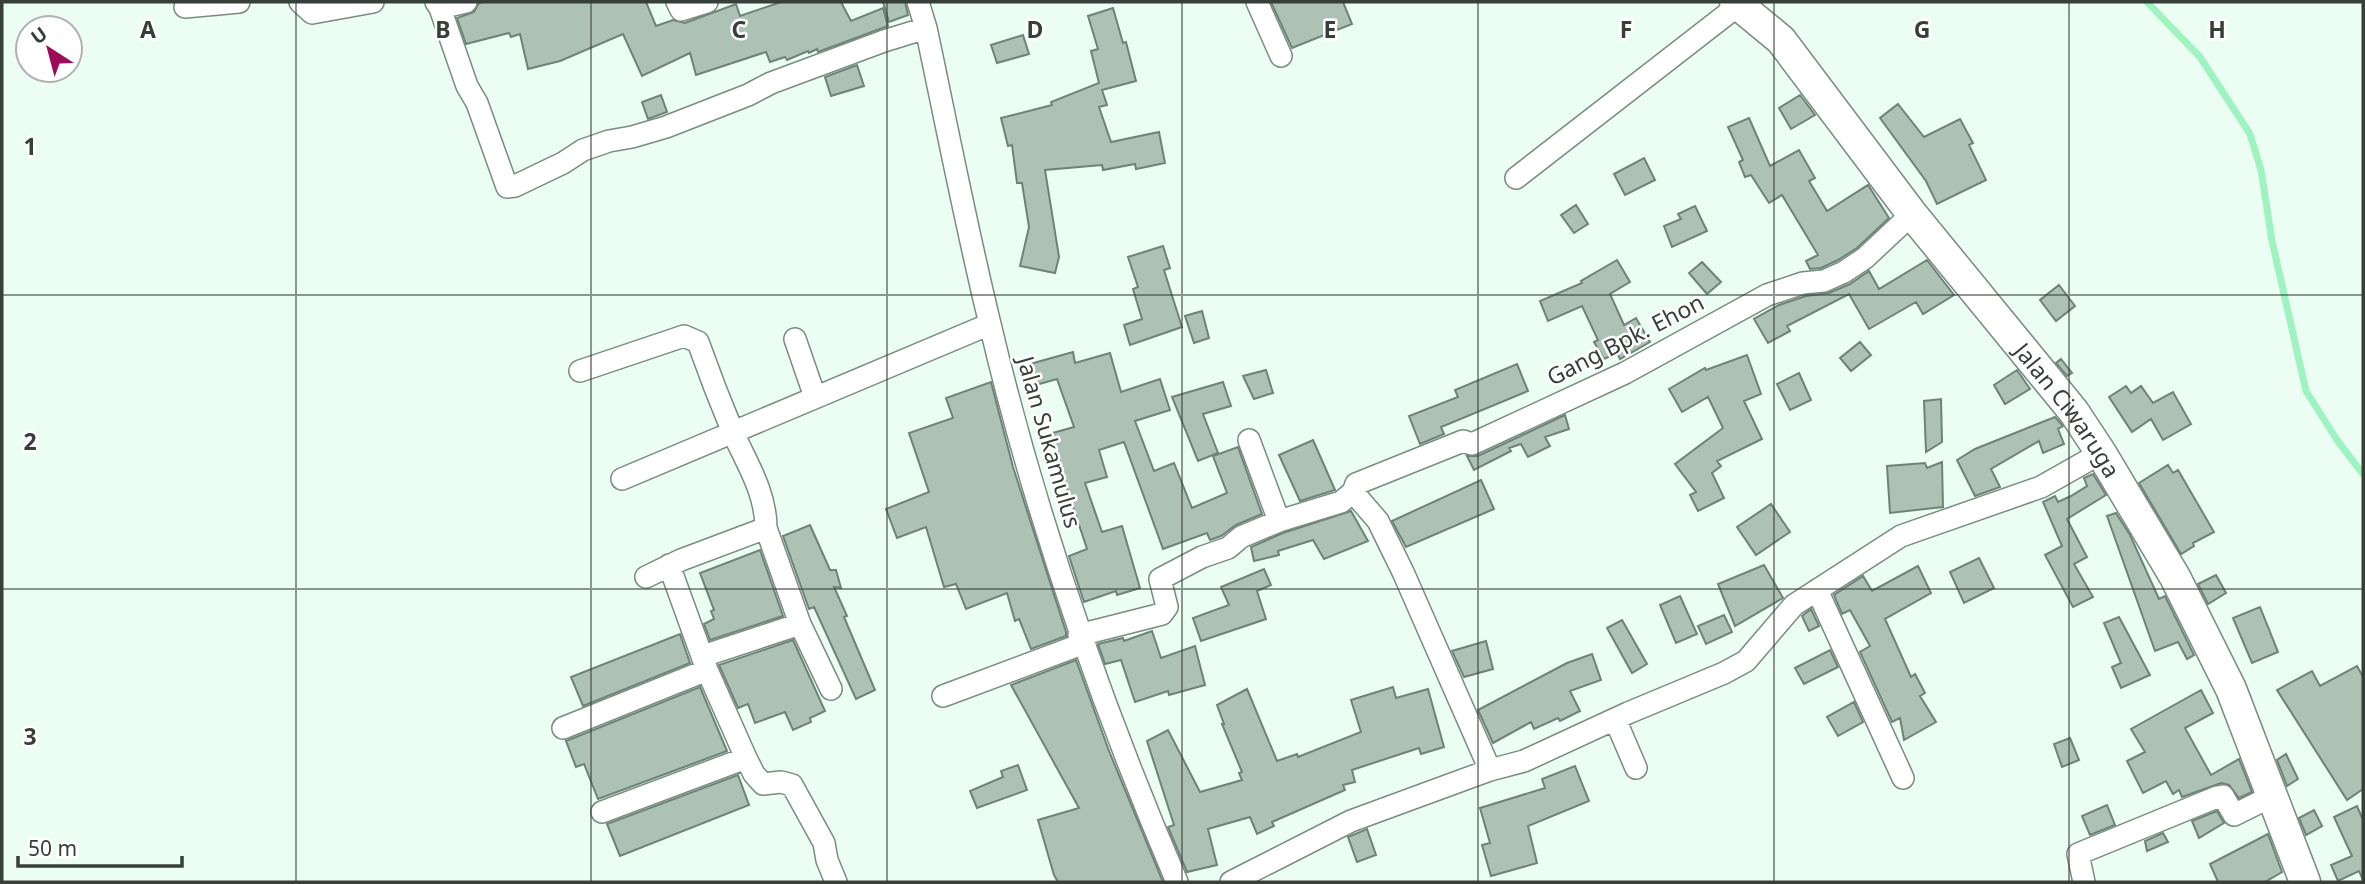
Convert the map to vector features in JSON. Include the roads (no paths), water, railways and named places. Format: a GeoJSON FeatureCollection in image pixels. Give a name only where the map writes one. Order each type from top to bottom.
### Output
{"type":"FeatureCollection","features":[{"type":"Feature","properties":{"kind":"street"},"geometry":{"type":"LineString","coordinates":[[185,7],[239,2]]}},
{"type":"Feature","properties":{"kind":"street"},"geometry":{"type":"LineString","coordinates":[[300,2],[312,13],[373,2]]}},
{"type":"Feature","properties":{"kind":"street"},"geometry":{"type":"LineString","coordinates":[[466,2],[438,5],[507,187],[515,186],[564,163],[583,150],[666,127],[748,95],[771,83],[926,28]]}},
{"type":"Feature","properties":{"kind":"street"},"geometry":{"type":"LineString","coordinates":[[677,2],[681,10],[707,2]]}},
{"type":"Feature","properties":{"kind":"street","name":"Jalan Sukamulus"},"geometry":{"type":"LineString","coordinates":[[918,2],[926,28],[989,324],[1014,416],[1081,640],[1144,805],[1177,882]]}},
{"type":"Feature","properties":{"kind":"street"},"geometry":{"type":"LineString","coordinates":[[1257,2],[1281,56]]}},
{"type":"Feature","properties":{"kind":"street"},"geometry":{"type":"LineString","coordinates":[[1516,178],[1737,3]]}},
{"type":"Feature","properties":{"kind":"street","name":"Jalan Ciwaruga"},"geometry":{"type":"LineString","coordinates":[[1737,3],[1781,40],[1912,214],[2074,412],[2101,453],[2175,577],[2231,689],[2305,882]]}},
{"type":"Feature","properties":{"kind":"street","name":"Gang Bpk. Ehon"},"geometry":{"type":"LineString","coordinates":[[1081,640],[1162,614],[1167,607],[1160,579],[1202,557],[1228,548],[1241,537],[1279,521],[1340,502],[1353,492],[1356,484],[1374,476],[1463,441],[1472,444],[1625,373],[1767,295],[1803,283],[1824,281],[1844,272],[1866,258],[1912,214]]}},
{"type":"Feature","properties":{"kind":"street"},"geometry":{"type":"LineString","coordinates":[[621,479],[989,324]]}},
{"type":"Feature","properties":{"kind":"street"},"geometry":{"type":"LineString","coordinates":[[580,371],[684,336],[698,342],[758,487],[766,512],[766,528],[800,624],[831,689]]}},
{"type":"Feature","properties":{"kind":"street"},"geometry":{"type":"LineString","coordinates":[[795,339],[815,397]]}},
{"type":"Feature","properties":{"kind":"street"},"geometry":{"type":"LineString","coordinates":[[1249,440],[1279,521]]}},
{"type":"Feature","properties":{"kind":"street"},"geometry":{"type":"LineString","coordinates":[[1231,882],[1350,821],[1490,770],[1524,761],[1724,673],[1746,661],[1794,605],[1901,536],[2041,487],[2101,453]]}},
{"type":"Feature","properties":{"kind":"street"},"geometry":{"type":"LineString","coordinates":[[1353,492],[1378,521],[1490,770]]}},
{"type":"Feature","properties":{"kind":"street"},"geometry":{"type":"LineString","coordinates":[[646,577],[669,565],[766,528]]}},
{"type":"Feature","properties":{"kind":"street"},"geometry":{"type":"LineString","coordinates":[[669,565],[705,663],[754,774],[763,784],[781,782],[792,785],[824,843],[836,882]]}},
{"type":"Feature","properties":{"kind":"street"},"geometry":{"type":"LineString","coordinates":[[1817,590],[1903,778]]}},
{"type":"Feature","properties":{"kind":"street"},"geometry":{"type":"LineString","coordinates":[[563,728],[705,663],[800,624]]}},
{"type":"Feature","properties":{"kind":"street"},"geometry":{"type":"LineString","coordinates":[[943,696],[1081,640]]}},
{"type":"Feature","properties":{"kind":"street"},"geometry":{"type":"LineString","coordinates":[[1615,719],[1636,768]]}},
{"type":"Feature","properties":{"kind":"street"},"geometry":{"type":"LineString","coordinates":[[602,812],[746,758]]}},
{"type":"Feature","properties":{"kind":"street"},"geometry":{"type":"LineString","coordinates":[[2084,882],[2078,854],[2217,797],[2223,796],[2234,815],[2272,796]]}},
{"type":"Feature","properties":{"kind":"waterway"},"geometry":{"type":"LineString","coordinates":[[2147,2],[2200,57],[2250,134],[2261,170],[2272,241],[2306,391],[2337,440],[2363,474]]}}]}
